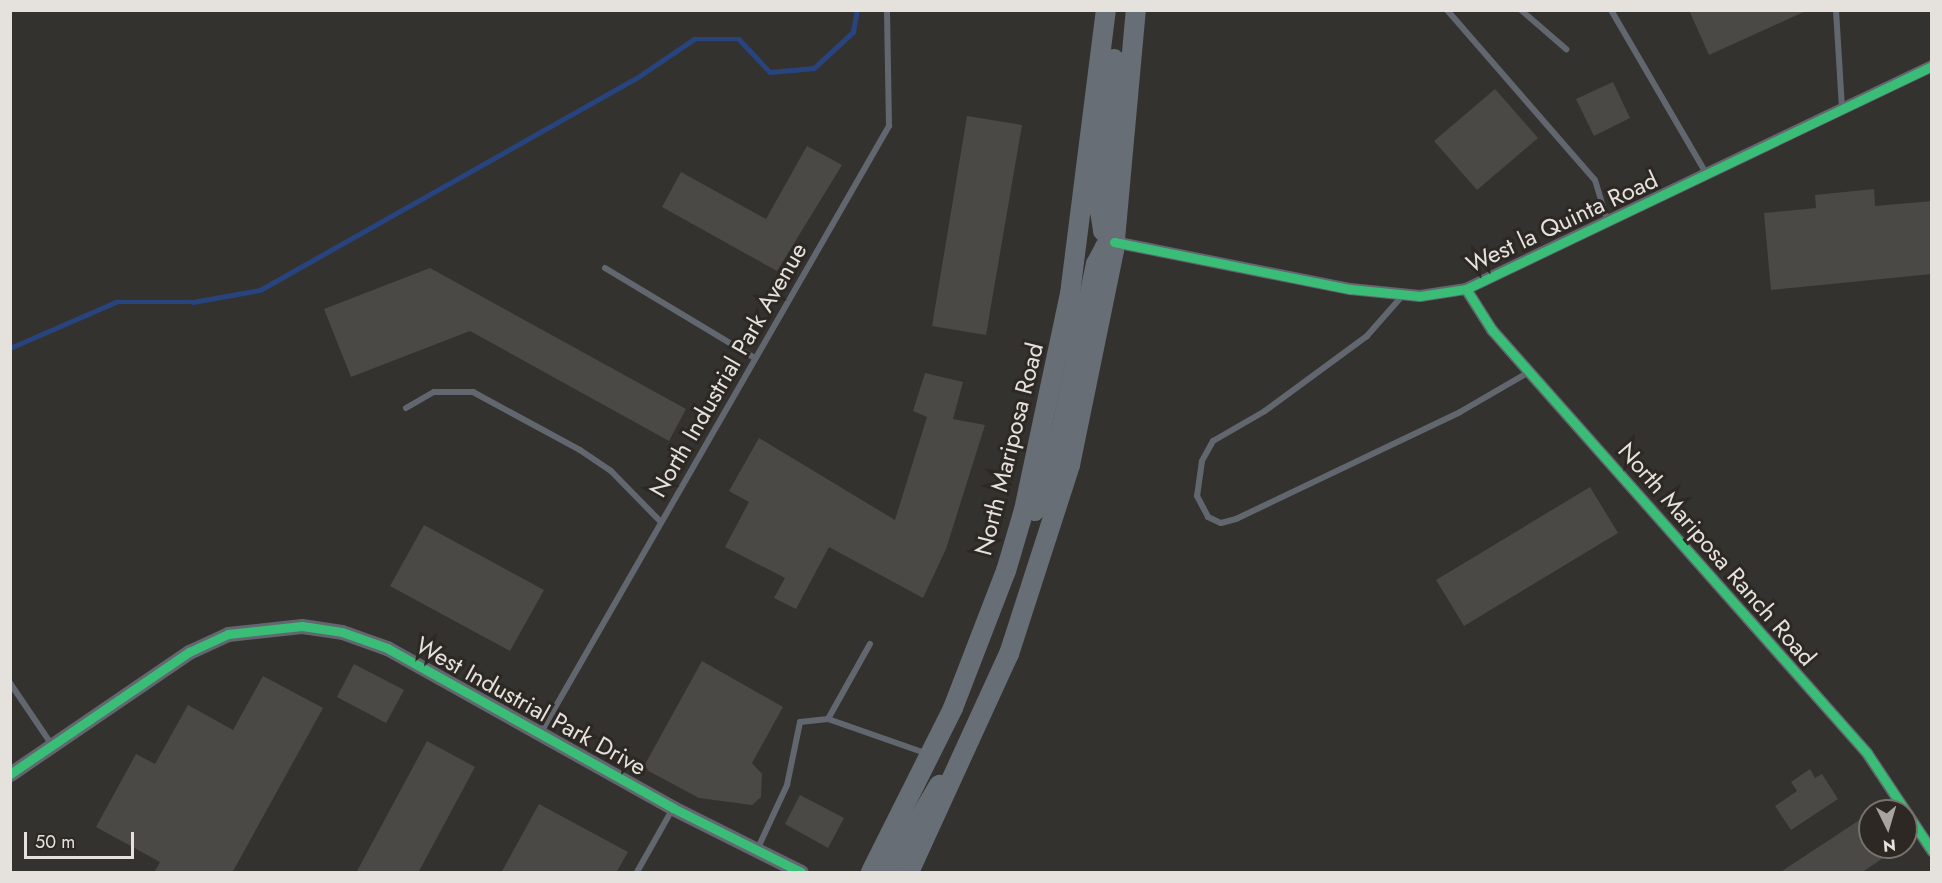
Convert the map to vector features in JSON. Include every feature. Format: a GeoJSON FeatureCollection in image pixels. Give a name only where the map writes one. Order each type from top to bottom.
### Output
{"type":"FeatureCollection","features":[{"type":"Feature","properties":{"kind":"highway","name":"North Mariposa Road"},"geometry":{"type":"LineString","coordinates":[[871,873],[932,756],[1006,571],[1048,412],[1070,294],[1106,10]]}},
{"type":"Feature","properties":{"kind":"highway"},"geometry":{"type":"LineString","coordinates":[[1114,242],[1103,231],[1100,211],[1118,10]]}},
{"type":"Feature","properties":{"kind":"highway"},"geometry":{"type":"LineString","coordinates":[[909,873],[999,678],[1044,556],[1070,465],[1100,332],[1114,242],[1136,10]]}},
{"type":"Feature","properties":{"kind":"highway"},"geometry":{"type":"LineString","coordinates":[[969,668],[1045,484],[1096,264],[1105,247],[1114,242]]}},
{"type":"Feature","properties":{"kind":"highway"},"geometry":{"type":"LineString","coordinates":[[888,873],[999,678]]}},
{"type":"Feature","properties":{"kind":"street","name":"West la Quinta Road"},"geometry":{"type":"LineString","coordinates":[[1114,242],[1350,289],[1403,295],[1466,289],[1932,66]]}},
{"type":"Feature","properties":{"kind":"street","name":"North Mariposa Ranch Road"},"geometry":{"type":"LineString","coordinates":[[1466,289],[1492,330],[1867,753],[1932,851]]}},
{"type":"Feature","properties":{"kind":"street","name":"West Industrial Park Drive"},"geometry":{"type":"LineString","coordinates":[[10,774],[189,652],[228,634],[266,626],[342,632],[387,648],[673,808],[801,873]]}},
{"type":"Feature","properties":{"kind":"lane","name":"North Industrial Park Avenue"},"geometry":{"type":"LineString","coordinates":[[541,733],[889,126],[887,10]]}},
{"type":"Feature","properties":{"kind":"lane"},"geometry":{"type":"LineString","coordinates":[[1447,10],[1595,180],[1608,223]]}},
{"type":"Feature","properties":{"kind":"lane"},"geometry":{"type":"LineString","coordinates":[[1521,10],[1566,49]]}},
{"type":"Feature","properties":{"kind":"lane"},"geometry":{"type":"LineString","coordinates":[[1611,10],[1707,175]]}},
{"type":"Feature","properties":{"kind":"lane"},"geometry":{"type":"LineString","coordinates":[[1831,10],[1837,24]]}},
{"type":"Feature","properties":{"kind":"lane"},"geometry":{"type":"LineString","coordinates":[[1836,10],[1842,110]]}},
{"type":"Feature","properties":{"kind":"lane"},"geometry":{"type":"LineString","coordinates":[[605,268],[755,358]]}},
{"type":"Feature","properties":{"kind":"lane"},"geometry":{"type":"LineString","coordinates":[[1403,295],[1367,336],[1265,411],[1213,441],[1202,461],[1197,496],[1208,517],[1221,523],[1236,519],[1460,412],[1530,372]]}},
{"type":"Feature","properties":{"kind":"lane"},"geometry":{"type":"LineString","coordinates":[[406,408],[434,392],[473,392],[596,460],[661,522]]}},
{"type":"Feature","properties":{"kind":"lane"},"geometry":{"type":"LineString","coordinates":[[828,719],[870,644]]}},
{"type":"Feature","properties":{"kind":"lane"},"geometry":{"type":"LineString","coordinates":[[10,683],[52,746]]}},
{"type":"Feature","properties":{"kind":"lane"},"geometry":{"type":"LineString","coordinates":[[758,850],[787,785],[801,722],[828,719],[932,756]]}},
{"type":"Feature","properties":{"kind":"lane"},"geometry":{"type":"LineString","coordinates":[[637,873],[673,808]]}},
{"type":"Feature","properties":{"kind":"building"},"geometry":{"type":"Polygon","coordinates":[[[1689,10],[1808,10],[1709,55],[1689,10]]]}},
{"type":"Feature","properties":{"kind":"building"},"geometry":{"type":"Polygon","coordinates":[[[1613,82],[1630,118],[1594,136],[1576,99],[1613,82]]]}},
{"type":"Feature","properties":{"kind":"building"},"geometry":{"type":"Polygon","coordinates":[[[1495,89],[1538,138],[1477,190],[1434,141],[1495,89]]]}},
{"type":"Feature","properties":{"kind":"building"},"geometry":{"type":"Polygon","coordinates":[[[967,116],[1022,125],[986,335],[932,326],[967,116]]]}},
{"type":"Feature","properties":{"kind":"building"},"geometry":{"type":"Polygon","coordinates":[[[807,146],[842,165],[777,271],[662,207],[681,172],[766,219],[807,146]]]}},
{"type":"Feature","properties":{"kind":"building"},"geometry":{"type":"Polygon","coordinates":[[[1874,189],[1875,206],[1932,201],[1932,274],[1771,290],[1764,213],[1816,208],[1815,195],[1874,189]]]}},
{"type":"Feature","properties":{"kind":"building"},"geometry":{"type":"Polygon","coordinates":[[[430,268],[686,409],[669,441],[470,331],[351,377],[324,309],[430,268]]]}},
{"type":"Feature","properties":{"kind":"building"},"geometry":{"type":"Polygon","coordinates":[[[925,373],[963,382],[953,419],[985,425],[946,549],[923,598],[829,547],[796,609],[774,598],[785,578],[725,547],[749,502],[729,491],[759,438],[895,520],[927,417],[913,411],[925,373]]]}},
{"type":"Feature","properties":{"kind":"building"},"geometry":{"type":"Polygon","coordinates":[[[1590,487],[1618,533],[1464,626],[1436,580],[1590,487]]]}},
{"type":"Feature","properties":{"kind":"building"},"geometry":{"type":"Polygon","coordinates":[[[424,525],[544,590],[510,651],[390,586],[424,525]]]}},
{"type":"Feature","properties":{"kind":"building"},"geometry":{"type":"Polygon","coordinates":[[[702,661],[783,707],[752,763],[762,774],[761,797],[752,805],[699,798],[643,768],[702,661]]]}},
{"type":"Feature","properties":{"kind":"building"},"geometry":{"type":"Polygon","coordinates":[[[354,664],[404,690],[386,723],[337,697],[354,664]]]}},
{"type":"Feature","properties":{"kind":"building"},"geometry":{"type":"Polygon","coordinates":[[[263,676],[323,708],[232,873],[154,873],[160,862],[96,827],[136,754],[155,764],[188,705],[233,730],[263,676]]]}},
{"type":"Feature","properties":{"kind":"building"},"geometry":{"type":"Polygon","coordinates":[[[427,741],[475,767],[418,873],[356,873],[427,741]]]}},
{"type":"Feature","properties":{"kind":"building"},"geometry":{"type":"Polygon","coordinates":[[[1810,769],[1815,778],[1822,774],[1838,799],[1791,830],[1775,806],[1797,791],[1791,782],[1810,769]]]}},
{"type":"Feature","properties":{"kind":"building"},"geometry":{"type":"Polygon","coordinates":[[[800,795],[844,818],[828,848],[785,824],[800,795]]]}},
{"type":"Feature","properties":{"kind":"building"},"geometry":{"type":"Polygon","coordinates":[[[539,804],[628,852],[616,873],[501,873],[539,804]]]}},
{"type":"Feature","properties":{"kind":"building"},"geometry":{"type":"Polygon","coordinates":[[[1858,821],[1858,859],[1882,859],[1861,873],[1779,873],[1858,821]]]}},
{"type":"Feature","properties":{"kind":"waterway"},"geometry":{"type":"LineString","coordinates":[[10,348],[116,302],[193,302],[260,290],[635,79],[694,39],[739,39],[770,72],[814,68],[853,32],[857,10]]}},
{"type":"Feature","properties":{"kind":"cycle path"},"geometry":{"type":"LineString","coordinates":[[1114,242],[1350,289],[1420,296],[1466,289],[1932,66]]}},
{"type":"Feature","properties":{"kind":"cycle path"},"geometry":{"type":"LineString","coordinates":[[1466,289],[1492,330],[1867,753],[1932,851]]}},
{"type":"Feature","properties":{"kind":"cycle path"},"geometry":{"type":"LineString","coordinates":[[10,774],[189,652],[228,634],[302,626],[342,632],[387,648],[673,808],[801,872]]}}]}
